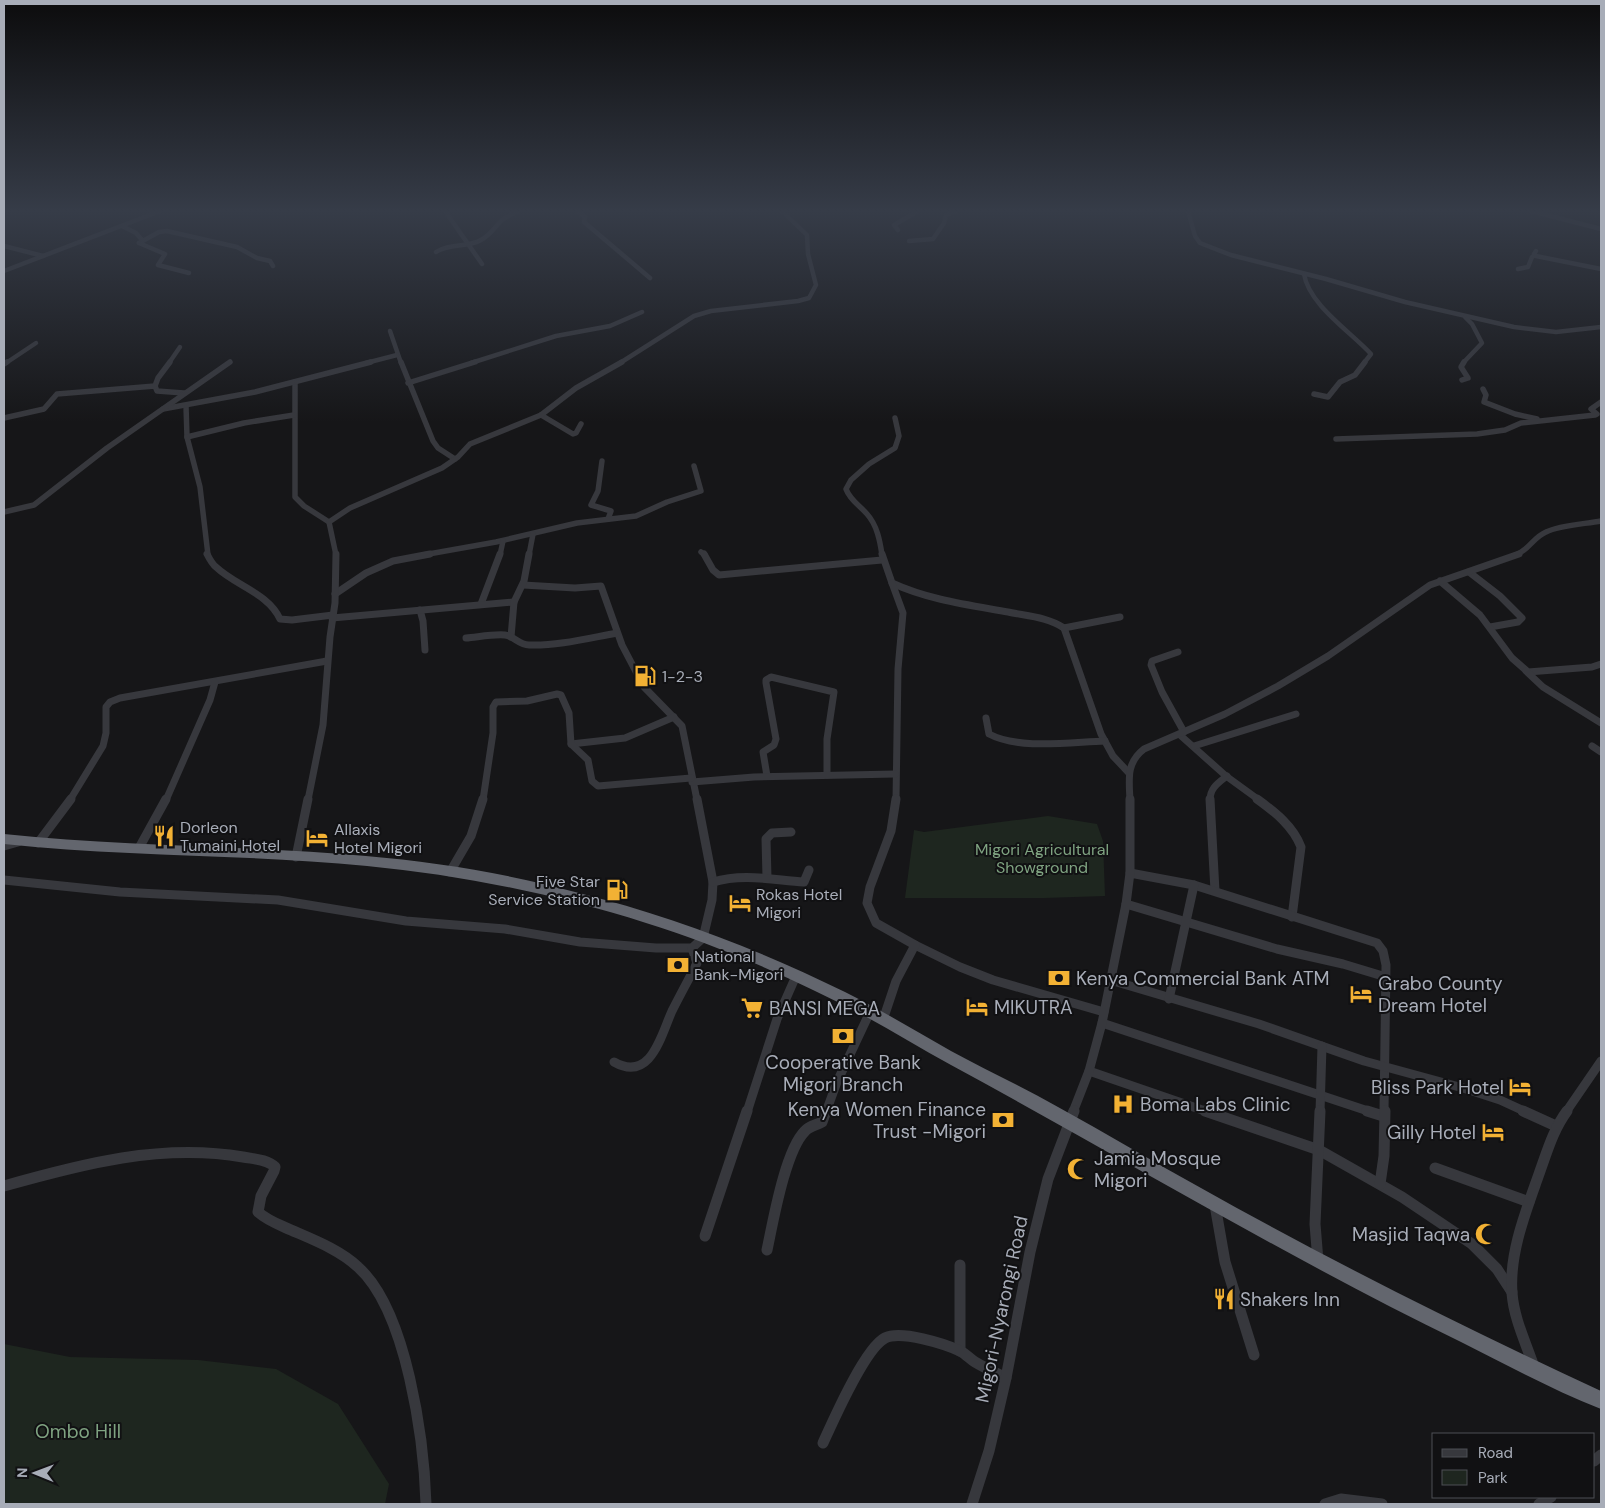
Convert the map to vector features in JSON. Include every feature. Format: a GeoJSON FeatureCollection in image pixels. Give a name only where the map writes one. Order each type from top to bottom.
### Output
{"type":"FeatureCollection","features":[{"type":"Feature","properties":{"kind":"highway"},"geometry":{"type":"LineString","coordinates":[[4,839],[378,862],[450,872],[580,898],[616,908],[703,938],[796,976],[870,1012],[1318,1261],[1423,1316],[1601,1400]]}},
{"type":"Feature","properties":{"kind":"street"},"geometry":{"type":"LineString","coordinates":[[329,522],[350,508],[437,470],[455,459],[470,444],[541,414],[576,388],[606,372],[694,316],[711,311],[798,301],[809,298],[816,285],[815,281]]}},
{"type":"Feature","properties":{"kind":"street"},"geometry":{"type":"LineString","coordinates":[[1304,281],[1317,300],[1371,354],[1355,375],[1340,382],[1328,397],[1314,394]]}},
{"type":"Feature","properties":{"kind":"street"},"geometry":{"type":"LineString","coordinates":[[1332,281],[1465,317],[1514,327],[1547,332],[1601,327]]}},
{"type":"Feature","properties":{"kind":"street"},"geometry":{"type":"LineString","coordinates":[[408,382],[556,336],[610,326],[642,312]]}},
{"type":"Feature","properties":{"kind":"street"},"geometry":{"type":"LineString","coordinates":[[1462,380],[1468,378],[1461,367],[1462,364],[1482,343],[1465,317]]}},
{"type":"Feature","properties":{"kind":"street"},"geometry":{"type":"LineString","coordinates":[[390,331],[395,341],[397,355],[435,445],[455,459]]}},
{"type":"Feature","properties":{"kind":"street"},"geometry":{"type":"LineString","coordinates":[[4,364],[36,343]]}},
{"type":"Feature","properties":{"kind":"street"},"geometry":{"type":"LineString","coordinates":[[180,347],[158,378],[155,386],[157,391],[184,393]]}},
{"type":"Feature","properties":{"kind":"street"},"geometry":{"type":"LineString","coordinates":[[161,410],[295,382],[397,355]]}},
{"type":"Feature","properties":{"kind":"street"},"geometry":{"type":"LineString","coordinates":[[4,512],[34,505],[88,462],[230,362]]}},
{"type":"Feature","properties":{"kind":"street"},"geometry":{"type":"LineString","coordinates":[[295,382],[295,497],[304,506],[329,522],[336,549],[333,616],[323,725],[296,857]]}},
{"type":"Feature","properties":{"kind":"street"},"geometry":{"type":"LineString","coordinates":[[4,418],[44,409],[57,394],[155,386]]}},
{"type":"Feature","properties":{"kind":"street"},"geometry":{"type":"LineString","coordinates":[[1482,389],[1486,395],[1483,401],[1520,416],[1541,421]]}},
{"type":"Feature","properties":{"kind":"street"},"geometry":{"type":"LineString","coordinates":[[1336,439],[1477,434],[1505,430],[1518,424],[1596,415],[1591,408],[1601,402]]}},
{"type":"Feature","properties":{"kind":"street"},"geometry":{"type":"LineString","coordinates":[[186,406],[187,437],[200,487],[205,548],[212,564],[268,602],[276,610],[280,619],[288,620],[514,602]]}},
{"type":"Feature","properties":{"kind":"street"},"geometry":{"type":"LineString","coordinates":[[541,414],[572,434],[576,433],[581,424]]}},
{"type":"Feature","properties":{"kind":"street"},"geometry":{"type":"LineString","coordinates":[[187,437],[244,423],[294,415]]}},
{"type":"Feature","properties":{"kind":"street"},"geometry":{"type":"LineString","coordinates":[[895,418],[899,436],[895,448],[869,464],[851,480],[846,489],[854,502],[871,519],[880,543],[882,560],[903,613],[899,646],[895,815],[880,863],[870,886],[868,903],[876,923],[960,967],[993,980],[1104,1012]]}},
{"type":"Feature","properties":{"kind":"street"},"geometry":{"type":"LineString","coordinates":[[602,461],[598,491],[591,505],[612,511],[608,519]]}},
{"type":"Feature","properties":{"kind":"street"},"geometry":{"type":"LineString","coordinates":[[334,594],[366,573],[393,561],[503,541],[577,523],[642,514],[667,502],[699,493],[701,488],[694,466]]}},
{"type":"Feature","properties":{"kind":"street"},"geometry":{"type":"LineString","coordinates":[[892,583],[909,591],[937,599],[1039,618],[1064,628],[1067,632],[1090,706],[1105,741],[1113,756],[1129,773],[1133,760],[1139,752],[1225,714],[1320,661],[1420,590],[1440,581],[1525,552],[1534,538],[1547,531],[1601,521]]}},
{"type":"Feature","properties":{"kind":"street"},"geometry":{"type":"LineString","coordinates":[[511,636],[514,602],[523,585],[530,560],[533,534]]}},
{"type":"Feature","properties":{"kind":"street"},"geometry":{"type":"LineString","coordinates":[[481,604],[500,556],[503,541]]}},
{"type":"Feature","properties":{"kind":"street"},"geometry":{"type":"LineString","coordinates":[[701,552],[707,556],[715,573],[719,575],[882,560]]}},
{"type":"Feature","properties":{"kind":"street"},"geometry":{"type":"LineString","coordinates":[[1469,572],[1500,596],[1522,618],[1520,622],[1513,624],[1490,627]]}},
{"type":"Feature","properties":{"kind":"street"},"geometry":{"type":"LineString","coordinates":[[1440,581],[1464,600],[1490,627],[1524,670],[1543,687],[1601,723]]}},
{"type":"Feature","properties":{"kind":"street"},"geometry":{"type":"LineString","coordinates":[[4,880],[120,892],[278,900],[397,920],[505,929],[580,942],[656,948],[692,948],[703,938],[712,900],[713,882],[683,728],[644,687],[617,633],[601,586],[570,588],[523,585]]}},
{"type":"Feature","properties":{"kind":"street"},"geometry":{"type":"LineString","coordinates":[[420,610],[425,650]]}},
{"type":"Feature","properties":{"kind":"street"},"geometry":{"type":"LineString","coordinates":[[1064,628],[1120,617]]}},
{"type":"Feature","properties":{"kind":"street"},"geometry":{"type":"LineString","coordinates":[[466,638],[499,635],[511,636],[520,644],[530,645],[593,638],[617,633]]}},
{"type":"Feature","properties":{"kind":"street"},"geometry":{"type":"LineString","coordinates":[[1178,652],[1152,661],[1151,666],[1182,734],[1227,776],[1289,826],[1300,842],[1292,917]]}},
{"type":"Feature","properties":{"kind":"street"},"geometry":{"type":"LineString","coordinates":[[38,842],[70,801],[102,746],[106,733],[106,707],[109,703],[120,698],[328,661]]}},
{"type":"Feature","properties":{"kind":"street"},"geometry":{"type":"LineString","coordinates":[[1524,670],[1534,673],[1592,667],[1601,664]]}},
{"type":"Feature","properties":{"kind":"street"},"geometry":{"type":"LineString","coordinates":[[767,776],[764,752],[774,745],[776,739],[766,683],[766,680],[771,677],[834,692],[827,739],[827,776]]}},
{"type":"Feature","properties":{"kind":"street"},"geometry":{"type":"LineString","coordinates":[[139,848],[168,796],[210,700],[215,682]]}},
{"type":"Feature","properties":{"kind":"street"},"geometry":{"type":"LineString","coordinates":[[450,872],[472,836],[483,801],[493,733],[495,702],[527,701],[557,694],[561,695],[569,714],[571,744],[588,760],[592,781],[598,786],[767,776],[896,774]]}},
{"type":"Feature","properties":{"kind":"street"},"geometry":{"type":"LineString","coordinates":[[1194,746],[1296,714]]}},
{"type":"Feature","properties":{"kind":"street"},"geometry":{"type":"LineString","coordinates":[[571,744],[625,738],[674,717]]}},
{"type":"Feature","properties":{"kind":"street"},"geometry":{"type":"LineString","coordinates":[[986,718],[989,734],[1000,740],[1044,742],[1105,741]]}},
{"type":"Feature","properties":{"kind":"street"},"geometry":{"type":"LineString","coordinates":[[1592,746],[1601,752]]}},
{"type":"Feature","properties":{"kind":"street","name":"Migori-Nyarongi Road"},"geometry":{"type":"LineString","coordinates":[[972,1504],[989,1451],[1006,1378],[1030,1252],[1050,1171],[1089,1071],[1102,1022],[1126,904],[1130,874],[1131,821],[1129,773]]}},
{"type":"Feature","properties":{"kind":"street"},"geometry":{"type":"LineString","coordinates":[[1215,891],[1210,795],[1214,786],[1227,776]]}},
{"type":"Feature","properties":{"kind":"street"},"geometry":{"type":"LineString","coordinates":[[767,878],[766,839],[772,833],[791,832]]}},
{"type":"Feature","properties":{"kind":"street"},"geometry":{"type":"LineString","coordinates":[[4,846],[20,841]]}},
{"type":"Feature","properties":{"kind":"street"},"geometry":{"type":"LineString","coordinates":[[713,882],[730,878],[767,878],[804,882],[809,870]]}},
{"type":"Feature","properties":{"kind":"street"},"geometry":{"type":"LineString","coordinates":[[1130,874],[1194,885],[1215,891],[1292,917],[1377,942],[1386,953],[1384,1156],[1380,1184]]}},
{"type":"Feature","properties":{"kind":"street"},"geometry":{"type":"LineString","coordinates":[[1170,999],[1194,885]]}},
{"type":"Feature","properties":{"kind":"street"},"geometry":{"type":"LineString","coordinates":[[1126,904],[1277,949],[1343,964],[1386,977]]}},
{"type":"Feature","properties":{"kind":"street"},"geometry":{"type":"LineString","coordinates":[[883,1020],[888,1000],[903,964],[915,945]]}},
{"type":"Feature","properties":{"kind":"street"},"geometry":{"type":"LineString","coordinates":[[614,1062],[623,1069],[634,1068],[645,1061],[656,1050],[672,1011],[697,963],[692,948]]}},
{"type":"Feature","properties":{"kind":"street"},"geometry":{"type":"LineString","coordinates":[[705,1236],[717,1193],[753,1094],[767,1043],[796,976]]}},
{"type":"Feature","properties":{"kind":"street"},"geometry":{"type":"LineString","coordinates":[[1110,980],[1259,1024],[1385,1066],[1500,1100],[1556,1126]]}},
{"type":"Feature","properties":{"kind":"street"},"geometry":{"type":"LineString","coordinates":[[767,1250],[782,1187],[796,1145],[806,1129],[822,1122],[837,1082],[870,1012]]}},
{"type":"Feature","properties":{"kind":"street"},"geometry":{"type":"LineString","coordinates":[[1102,1022],[1383,1116]]}},
{"type":"Feature","properties":{"kind":"street"},"geometry":{"type":"LineString","coordinates":[[1318,1261],[1315,1224],[1322,1046]]}},
{"type":"Feature","properties":{"kind":"street"},"geometry":{"type":"LineString","coordinates":[[1535,1370],[1514,1308],[1512,1292],[1513,1266],[1529,1202],[1556,1126],[1601,1061]]}},
{"type":"Feature","properties":{"kind":"street"},"geometry":{"type":"LineString","coordinates":[[1089,1071],[1319,1150],[1380,1184],[1472,1244],[1497,1269],[1512,1292]]}},
{"type":"Feature","properties":{"kind":"street"},"geometry":{"type":"LineString","coordinates":[[4,1186],[88,1163],[160,1153],[210,1152],[272,1164],[274,1171],[259,1201],[258,1212],[358,1267],[377,1288],[406,1360],[425,1466],[426,1504]]}},
{"type":"Feature","properties":{"kind":"street"},"geometry":{"type":"LineString","coordinates":[[1435,1168],[1529,1202]]}},
{"type":"Feature","properties":{"kind":"street"},"geometry":{"type":"LineString","coordinates":[[1216,1205],[1216,1219],[1229,1275],[1254,1355]]}},
{"type":"Feature","properties":{"kind":"street"},"geometry":{"type":"LineString","coordinates":[[960,1266],[960,1351]]}},
{"type":"Feature","properties":{"kind":"street"},"geometry":{"type":"LineString","coordinates":[[823,1443],[842,1401],[874,1348],[884,1338],[891,1335],[960,1351],[986,1369],[1006,1378]]}},
{"type":"Feature","properties":{"kind":"street"},"geometry":{"type":"LineString","coordinates":[[1325,1504],[1341,1499],[1382,1504]]}},
{"type":"Feature","properties":{"kind":"green space","name":"Migori Agricultural Showground"},"geometry":{"type":"Polygon","coordinates":[[[1048,816],[1097,824],[1103,841],[1105,896],[905,898],[914,830],[924,832],[1048,816]]]}},
{"type":"Feature","properties":{"kind":"green space","name":"Ombo Hill"},"geometry":{"type":"Polygon","coordinates":[[[4,1344],[70,1357],[198,1360],[276,1369],[338,1404],[389,1484],[385,1504],[4,1504],[4,1344]]]}},
{"type":"Feature","properties":{"kind":"place","name":"1-2-3"},"geometry":{"type":"Point","coordinates":[645,676]}},
{"type":"Feature","properties":{"kind":"place","name":"Dorleon Tumaini Hotel"},"geometry":{"type":"Point","coordinates":[164,836]}},
{"type":"Feature","properties":{"kind":"place","name":"Allaxis Hotel Migori"},"geometry":{"type":"Point","coordinates":[317,838]}},
{"type":"Feature","properties":{"kind":"place","name":"Five Star Service Station"},"geometry":{"type":"Point","coordinates":[617,890]}},
{"type":"Feature","properties":{"kind":"place","name":"Rokas Hotel Migori"},"geometry":{"type":"Point","coordinates":[740,903]}},
{"type":"Feature","properties":{"kind":"place","name":"National Bank-Migori"},"geometry":{"type":"Point","coordinates":[678,965]}},
{"type":"Feature","properties":{"kind":"place","name":"Kenya Commercial Bank ATM"},"geometry":{"type":"Point","coordinates":[1059,978]}},
{"type":"Feature","properties":{"kind":"place","name":"Grabo County Dream Hotel"},"geometry":{"type":"Point","coordinates":[1361,994]}},
{"type":"Feature","properties":{"kind":"place","name":"MIKUTRA"},"geometry":{"type":"Point","coordinates":[977,1007]}},
{"type":"Feature","properties":{"kind":"place","name":"BANSI MEGA"},"geometry":{"type":"Point","coordinates":[752,1008]}},
{"type":"Feature","properties":{"kind":"place","name":"Cooperative Bank Migori Branch"},"geometry":{"type":"Point","coordinates":[843,1036]}},
{"type":"Feature","properties":{"kind":"place","name":"Bliss Park Hotel"},"geometry":{"type":"Point","coordinates":[1520,1087]}},
{"type":"Feature","properties":{"kind":"place","name":"Boma Labs Clinic"},"geometry":{"type":"Point","coordinates":[1123,1104]}},
{"type":"Feature","properties":{"kind":"place","name":"Kenya Women Finance Trust -Migori"},"geometry":{"type":"Point","coordinates":[1003,1120]}},
{"type":"Feature","properties":{"kind":"place","name":"Gilly Hotel"},"geometry":{"type":"Point","coordinates":[1493,1132]}},
{"type":"Feature","properties":{"kind":"place","name":"Jamia Mosque Migori"},"geometry":{"type":"Point","coordinates":[1078,1169]}},
{"type":"Feature","properties":{"kind":"place","name":"Masjid Taqwa"},"geometry":{"type":"Point","coordinates":[1486,1234]}},
{"type":"Feature","properties":{"kind":"place","name":"Shakers Inn"},"geometry":{"type":"Point","coordinates":[1224,1299]}}]}
